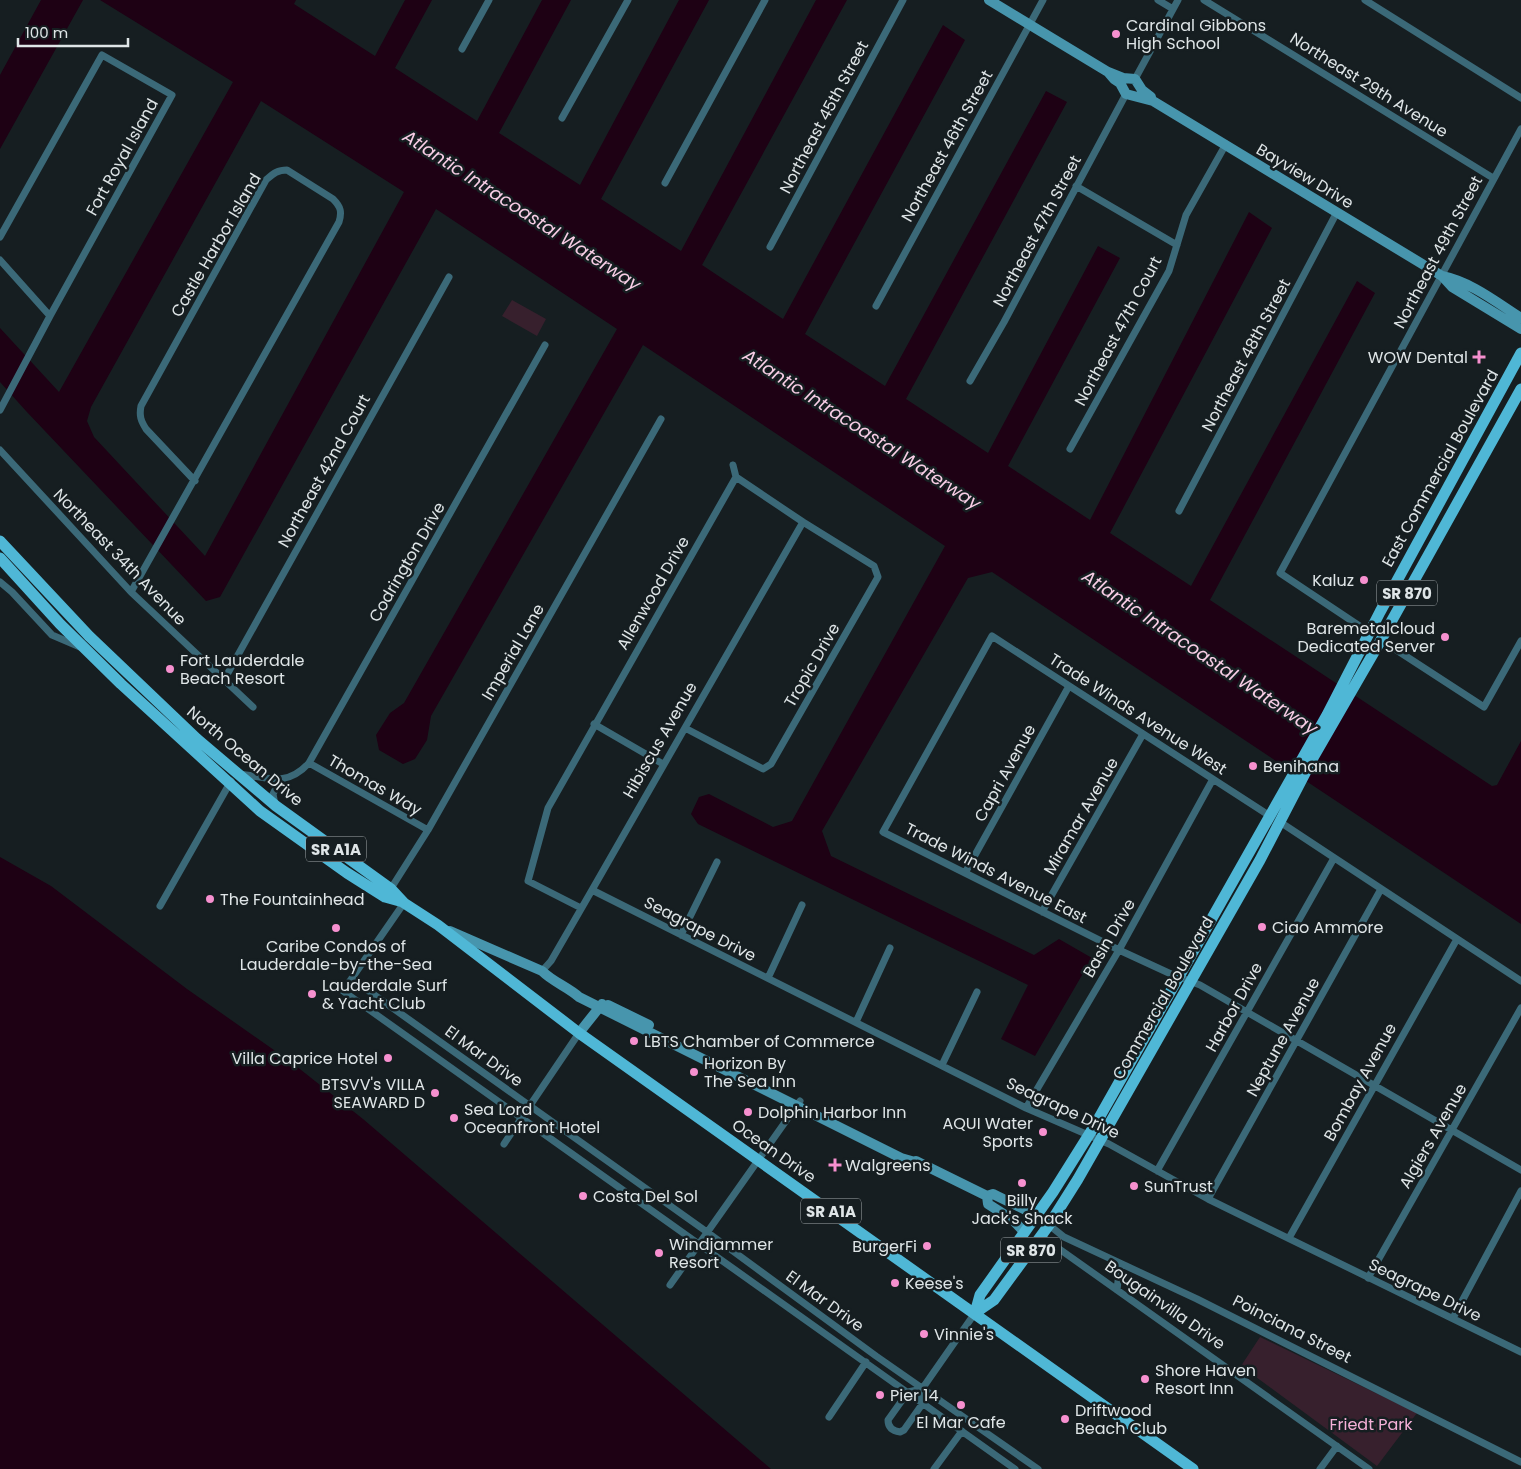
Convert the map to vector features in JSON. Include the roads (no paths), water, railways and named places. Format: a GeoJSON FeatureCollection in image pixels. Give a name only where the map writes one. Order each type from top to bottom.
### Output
{"type":"FeatureCollection","features":[{"type":"Feature","properties":{"kind":"main road","name":"East Commercial Boulevard"},"geometry":{"type":"LineString","coordinates":[[1351,681],[1380,612],[1521,353]]}},
{"type":"Feature","properties":{"kind":"main road","name":"East Commercial Boulevard"},"geometry":{"type":"LineString","coordinates":[[1351,681],[1381,640],[1521,390]]}},
{"type":"Feature","properties":{"kind":"main road"},"geometry":{"type":"LineString","coordinates":[[1460,465],[1459,478],[1465,490]]}},
{"type":"Feature","properties":{"kind":"main road"},"geometry":{"type":"LineString","coordinates":[[1451,484],[1454,488],[1457,504]]}},
{"type":"Feature","properties":{"kind":"main road","name":"North Ocean Drive"},"geometry":{"type":"LineString","coordinates":[[0,541],[34,579],[127,674],[197,739],[276,806],[388,893],[438,925]]}},
{"type":"Feature","properties":{"kind":"main road","name":"North Ocean Drive"},"geometry":{"type":"LineString","coordinates":[[0,558],[85,649],[229,783],[279,826],[347,873],[388,893]]}},
{"type":"Feature","properties":{"kind":"main road"},"geometry":{"type":"LineString","coordinates":[[1380,612],[1378,635],[1381,640]]}},
{"type":"Feature","properties":{"kind":"main road","name":"Commercial Boulevard"},"geometry":{"type":"LineString","coordinates":[[975,1313],[980,1295],[1088,1136],[1179,977],[1275,819],[1351,681]]}},
{"type":"Feature","properties":{"kind":"main road","name":"Commercial Boulevard"},"geometry":{"type":"LineString","coordinates":[[975,1313],[994,1300],[1041,1236],[1101,1140],[1274,835],[1273,823],[1275,819]]}},
{"type":"Feature","properties":{"kind":"main road","name":"Ocean Drive"},"geometry":{"type":"LineString","coordinates":[[438,925],[579,1033],[1193,1469]]}},
{"type":"Feature","properties":{"kind":"main road"},"geometry":{"type":"LineString","coordinates":[[1036,1215],[1036,1226],[1041,1236]]}},
{"type":"Feature","properties":{"kind":"street"},"geometry":{"type":"LineString","coordinates":[[462,49],[489,0]]}},
{"type":"Feature","properties":{"kind":"street"},"geometry":{"type":"LineString","coordinates":[[562,118],[628,0]]}},
{"type":"Feature","properties":{"kind":"street"},"geometry":{"type":"LineString","coordinates":[[665,183],[765,0]]}},
{"type":"Feature","properties":{"kind":"street","name":"Northeast 45th Street"},"geometry":{"type":"LineString","coordinates":[[770,247],[903,0]]}},
{"type":"Feature","properties":{"kind":"street","name":"Bayview Drive"},"geometry":{"type":"LineString","coordinates":[[990,0],[1108,72],[1120,83],[1131,87],[1442,276],[1452,287],[1521,329]]}},
{"type":"Feature","properties":{"kind":"street","name":"Northeast 46th Street"},"geometry":{"type":"LineString","coordinates":[[876,306],[1043,0]]}},
{"type":"Feature","properties":{"kind":"street"},"geometry":{"type":"LineString","coordinates":[[1158,0],[1173,9]]}},
{"type":"Feature","properties":{"kind":"street","name":"Northeast 47th Street"},"geometry":{"type":"LineString","coordinates":[[970,380],[1004,322],[1178,0]]}},
{"type":"Feature","properties":{"kind":"street","name":"Northeast 29th Avenue"},"geometry":{"type":"LineString","coordinates":[[1204,0],[1494,178]]}},
{"type":"Feature","properties":{"kind":"street"},"geometry":{"type":"LineString","coordinates":[[1365,0],[1521,98]]}},
{"type":"Feature","properties":{"kind":"street","name":"Fort Royal Island"},"geometry":{"type":"LineString","coordinates":[[0,237],[102,55],[172,95],[50,316]]}},
{"type":"Feature","properties":{"kind":"street","name":"Northeast 49th Street"},"geometry":{"type":"LineString","coordinates":[[1370,633],[1280,573],[1521,129]]}},
{"type":"Feature","properties":{"kind":"street","name":"Northeast 47th Court"},"geometry":{"type":"LineString","coordinates":[[1070,449],[1169,271],[1186,215],[1226,144]]}},
{"type":"Feature","properties":{"kind":"street","name":"Castle Harbor Island"},"geometry":{"type":"LineString","coordinates":[[132,592],[339,222],[341,214],[339,205],[287,170],[273,173],[266,180],[141,406],[139,414],[141,422],[194,481]]}},
{"type":"Feature","properties":{"kind":"street"},"geometry":{"type":"LineString","coordinates":[[1076,186],[1177,245]]}},
{"type":"Feature","properties":{"kind":"street","name":"Northeast 48th Street"},"geometry":{"type":"LineString","coordinates":[[1179,511],[1336,212]]}},
{"type":"Feature","properties":{"kind":"street"},"geometry":{"type":"LineString","coordinates":[[0,260],[50,316],[0,410]]}},
{"type":"Feature","properties":{"kind":"street","name":"Northeast 42nd Court"},"geometry":{"type":"LineString","coordinates":[[224,680],[448,276]]}},
{"type":"Feature","properties":{"kind":"street","name":"Bayview Drive"},"geometry":{"type":"LineString","coordinates":[[1442,276],[1456,279],[1484,294],[1521,318]]}},
{"type":"Feature","properties":{"kind":"street","name":"Codrington Drive"},"geometry":{"type":"LineString","coordinates":[[280,780],[301,772],[309,763],[545,345]]}},
{"type":"Feature","properties":{"kind":"street","name":"Imperial Lane"},"geometry":{"type":"LineString","coordinates":[[388,893],[428,830],[661,419]]}},
{"type":"Feature","properties":{"kind":"street","name":"Northeast 34th Avenue"},"geometry":{"type":"LineString","coordinates":[[0,450],[132,592],[253,707]]}},
{"type":"Feature","properties":{"kind":"street"},"geometry":{"type":"LineString","coordinates":[[733,465],[736,477],[803,522]]}},
{"type":"Feature","properties":{"kind":"street","name":"Allenwood Drive"},"geometry":{"type":"LineString","coordinates":[[581,908],[528,881],[548,808],[736,477]]}},
{"type":"Feature","properties":{"kind":"street","name":"Hibiscus Avenue"},"geometry":{"type":"LineString","coordinates":[[542,972],[592,890],[803,522]]}},
{"type":"Feature","properties":{"kind":"street","name":"Tropic Drive"},"geometry":{"type":"LineString","coordinates":[[684,728],[763,769],[771,764],[791,730],[878,577],[874,566],[803,522]]}},
{"type":"Feature","properties":{"kind":"street"},"geometry":{"type":"LineString","coordinates":[[0,582],[12,592],[44,628],[57,638],[85,649]]}},
{"type":"Feature","properties":{"kind":"street","name":"Trade Winds Avenue West"},"geometry":{"type":"LineString","coordinates":[[882,832],[992,636],[1521,981]]}},
{"type":"Feature","properties":{"kind":"street"},"geometry":{"type":"LineString","coordinates":[[1381,640],[1484,707],[1521,641]]}},
{"type":"Feature","properties":{"kind":"street","name":"Capri Avenue"},"geometry":{"type":"LineString","coordinates":[[964,873],[1069,686]]}},
{"type":"Feature","properties":{"kind":"street"},"geometry":{"type":"LineString","coordinates":[[594,724],[663,764]]}},
{"type":"Feature","properties":{"kind":"street","name":"Miramar Avenue"},"geometry":{"type":"LineString","coordinates":[[1042,912],[1143,734]]}},
{"type":"Feature","properties":{"kind":"street","name":"Thomas Way"},"geometry":{"type":"LineString","coordinates":[[309,763],[428,830]]}},
{"type":"Feature","properties":{"kind":"street"},"geometry":{"type":"LineString","coordinates":[[160,906],[229,783],[238,773],[280,780],[273,794],[276,806]]}},
{"type":"Feature","properties":{"kind":"street","name":"Basin Drive"},"geometry":{"type":"LineString","coordinates":[[1026,1108],[1119,950],[1213,779]]}},
{"type":"Feature","properties":{"kind":"street","name":"Trade Winds Avenue East"},"geometry":{"type":"LineString","coordinates":[[882,832],[1119,950],[1191,982],[1247,1011]]}},
{"type":"Feature","properties":{"kind":"street","name":"Harbor Drive"},"geometry":{"type":"LineString","coordinates":[[1157,1171],[1334,858]]}},
{"type":"Feature","properties":{"kind":"street"},"geometry":{"type":"LineString","coordinates":[[681,934],[717,862]]}},
{"type":"Feature","properties":{"kind":"street","name":"Neptune Avenue"},"geometry":{"type":"LineString","coordinates":[[1208,1199],[1381,889]]}},
{"type":"Feature","properties":{"kind":"street","name":"Seagrape Drive"},"geometry":{"type":"LineString","coordinates":[[592,890],[1026,1108],[1101,1140],[1208,1199],[1521,1352]]}},
{"type":"Feature","properties":{"kind":"street"},"geometry":{"type":"LineString","coordinates":[[352,979],[404,903]]}},
{"type":"Feature","properties":{"kind":"street"},"geometry":{"type":"LineString","coordinates":[[768,978],[802,905]]}},
{"type":"Feature","properties":{"kind":"street"},"geometry":{"type":"LineString","coordinates":[[438,925],[542,972],[570,989],[580,998],[601,1005],[798,1104]]}},
{"type":"Feature","properties":{"kind":"street","name":"Bombay Avenue"},"geometry":{"type":"LineString","coordinates":[[1288,1238],[1458,939]]}},
{"type":"Feature","properties":{"kind":"street"},"geometry":{"type":"LineString","coordinates":[[856,1022],[890,948]]}},
{"type":"Feature","properties":{"kind":"street","name":"El Mar Drive"},"geometry":{"type":"LineString","coordinates":[[1015,1469],[343,991],[352,979],[707,1232],[922,1389],[1038,1469]]}},
{"type":"Feature","properties":{"kind":"street"},"geometry":{"type":"LineString","coordinates":[[942,1066],[977,992]]}},
{"type":"Feature","properties":{"kind":"street"},"geometry":{"type":"LineString","coordinates":[[601,1005],[617,1017],[798,1104],[868,1135],[987,1196],[993,1194],[1036,1215]]}},
{"type":"Feature","properties":{"kind":"street"},"geometry":{"type":"LineString","coordinates":[[504,1144],[579,1033],[601,1005]]}},
{"type":"Feature","properties":{"kind":"street","name":"Algiers Avenue"},"geometry":{"type":"LineString","coordinates":[[1368,1278],[1521,1008]]}},
{"type":"Feature","properties":{"kind":"street"},"geometry":{"type":"LineString","coordinates":[[1247,1011],[1521,1170]]}},
{"type":"Feature","properties":{"kind":"street"},"geometry":{"type":"LineString","coordinates":[[588,1021],[596,1018],[617,1017]]}},
{"type":"Feature","properties":{"kind":"street"},"geometry":{"type":"LineString","coordinates":[[670,1285],[798,1104]]}},
{"type":"Feature","properties":{"kind":"street"},"geometry":{"type":"LineString","coordinates":[[1452,1318],[1521,1191]]}},
{"type":"Feature","properties":{"kind":"street"},"geometry":{"type":"LineString","coordinates":[[987,1196],[988,1204],[1013,1220],[1024,1232]]}},
{"type":"Feature","properties":{"kind":"street","name":"Poinciana Street"},"geometry":{"type":"LineString","coordinates":[[1049,1225],[1068,1239],[1197,1299],[1521,1462]]}},
{"type":"Feature","properties":{"kind":"street","name":"Bougainvilla Drive"},"geometry":{"type":"LineString","coordinates":[[1041,1236],[1369,1469]]}},
{"type":"Feature","properties":{"kind":"street"},"geometry":{"type":"LineString","coordinates":[[1063,1253],[1068,1239]]}},
{"type":"Feature","properties":{"kind":"street"},"geometry":{"type":"LineString","coordinates":[[1117,1263],[1117,1290]]}},
{"type":"Feature","properties":{"kind":"street","name":"Commercial Boulevard"},"geometry":{"type":"LineString","coordinates":[[922,1389],[975,1313]]}},
{"type":"Feature","properties":{"kind":"street"},"geometry":{"type":"LineString","coordinates":[[829,1416],[866,1362]]}},
{"type":"Feature","properties":{"kind":"street"},"geometry":{"type":"LineString","coordinates":[[922,1389],[923,1403],[904,1430],[900,1432],[892,1429],[889,1426],[888,1420],[908,1392],[922,1389]]}},
{"type":"Feature","properties":{"kind":"street"},"geometry":{"type":"LineString","coordinates":[[934,1469],[962,1431]]}},
{"type":"Feature","properties":{"kind":"street"},"geometry":{"type":"LineString","coordinates":[[1320,1469],[1336,1446]]}},
{"type":"Feature","properties":{"kind":"water"},"geometry":{"type":"Polygon","coordinates":[[[41,0],[83,0],[0,149],[0,75],[41,0]]]}},
{"type":"Feature","properties":{"kind":"water","name":"Atlantic Intracoastal Waterway"},"geometry":{"type":"Polygon","coordinates":[[[100,0],[296,0],[294,4],[375,56],[405,0],[432,0],[395,68],[477,121],[542,0],[571,0],[499,133],[580,185],[679,0],[709,0],[601,199],[681,251],[816,0],[847,0],[702,265],[783,319],[943,25],[965,40],[805,334],[885,386],[1046,91],[1067,102],[906,399],[988,453],[1098,246],[1120,258],[1008,466],[1090,520],[1249,212],[1272,228],[1110,533],[1191,586],[1357,281],[1375,293],[1210,600],[1492,786],[1497,785],[1521,741],[1521,924],[992,572],[968,578],[822,831],[831,856],[1034,955],[1059,939],[1092,958],[1035,1056],[1001,1039],[1028,985],[698,824],[691,814],[699,797],[709,794],[773,827],[792,821],[945,546],[643,345],[431,716],[427,740],[415,759],[403,764],[379,750],[376,735],[390,713],[404,703],[617,329],[436,209],[220,597],[206,601],[0,382],[0,328],[59,392],[233,82],[100,0]],[[261,101],[91,407],[87,421],[94,437],[205,556],[404,192],[261,101]]]}},
{"type":"Feature","properties":{"kind":"water"},"geometry":{"type":"Polygon","coordinates":[[[0,857],[51,886],[187,989],[291,1062],[363,1119],[771,1469],[0,1469],[0,857]]]}},
{"type":"Feature","properties":{"kind":"place","name":"Cardinal Gibbons High School"},"geometry":{"type":"Point","coordinates":[1116,34]}},
{"type":"Feature","properties":{"kind":"place","name":"WOW Dental"},"geometry":{"type":"Point","coordinates":[1479,357]}},
{"type":"Feature","properties":{"kind":"place","name":"Kaluz"},"geometry":{"type":"Point","coordinates":[1364,580]}},
{"type":"Feature","properties":{"kind":"place","name":"Baremetalcloud Dedicated Server"},"geometry":{"type":"Point","coordinates":[1445,637]}},
{"type":"Feature","properties":{"kind":"place","name":"Fort Lauderdale Beach Resort"},"geometry":{"type":"Point","coordinates":[170,669]}},
{"type":"Feature","properties":{"kind":"place","name":"Benihana"},"geometry":{"type":"Point","coordinates":[1253,766]}},
{"type":"Feature","properties":{"kind":"place","name":"The Fountainhead"},"geometry":{"type":"Point","coordinates":[210,899]}},
{"type":"Feature","properties":{"kind":"place","name":"Ciao Ammore"},"geometry":{"type":"Point","coordinates":[1262,927]}},
{"type":"Feature","properties":{"kind":"place","name":"Caribe Condos of Lauderdale-by-the-Sea"},"geometry":{"type":"Point","coordinates":[336,928]}},
{"type":"Feature","properties":{"kind":"place","name":"Lauderdale Surf & Yacht Club"},"geometry":{"type":"Point","coordinates":[312,994]}},
{"type":"Feature","properties":{"kind":"place","name":"LBTS Chamber of Commerce"},"geometry":{"type":"Point","coordinates":[634,1041]}},
{"type":"Feature","properties":{"kind":"place","name":"Villa Caprice Hotel"},"geometry":{"type":"Point","coordinates":[388,1058]}},
{"type":"Feature","properties":{"kind":"place","name":"Horizon By The Sea Inn"},"geometry":{"type":"Point","coordinates":[694,1072]}},
{"type":"Feature","properties":{"kind":"place","name":"BTSVV's VILLA SEAWARD D"},"geometry":{"type":"Point","coordinates":[435,1093]}},
{"type":"Feature","properties":{"kind":"place","name":"Dolphin Harbor Inn"},"geometry":{"type":"Point","coordinates":[748,1112]}},
{"type":"Feature","properties":{"kind":"place","name":"Sea Lord Oceanfront Hotel"},"geometry":{"type":"Point","coordinates":[454,1118]}},
{"type":"Feature","properties":{"kind":"place","name":"AQUI Water Sports"},"geometry":{"type":"Point","coordinates":[1043,1132]}},
{"type":"Feature","properties":{"kind":"place","name":"Walgreens"},"geometry":{"type":"Point","coordinates":[835,1165]}},
{"type":"Feature","properties":{"kind":"place","name":"Billy Jack's Shack"},"geometry":{"type":"Point","coordinates":[1022,1183]}},
{"type":"Feature","properties":{"kind":"place","name":"SunTrust"},"geometry":{"type":"Point","coordinates":[1134,1186]}},
{"type":"Feature","properties":{"kind":"place","name":"Costa Del Sol"},"geometry":{"type":"Point","coordinates":[583,1196]}},
{"type":"Feature","properties":{"kind":"place","name":"BurgerFi"},"geometry":{"type":"Point","coordinates":[927,1246]}},
{"type":"Feature","properties":{"kind":"place","name":"Windjammer Resort"},"geometry":{"type":"Point","coordinates":[659,1253]}},
{"type":"Feature","properties":{"kind":"place","name":"Keese's"},"geometry":{"type":"Point","coordinates":[895,1283]}},
{"type":"Feature","properties":{"kind":"place","name":"Vinnie's"},"geometry":{"type":"Point","coordinates":[924,1334]}},
{"type":"Feature","properties":{"kind":"place","name":"Shore Haven Resort Inn"},"geometry":{"type":"Point","coordinates":[1145,1379]}},
{"type":"Feature","properties":{"kind":"place","name":"Pier 14"},"geometry":{"type":"Point","coordinates":[880,1395]}},
{"type":"Feature","properties":{"kind":"place","name":"El Mar Cafe"},"geometry":{"type":"Point","coordinates":[961,1405]}},
{"type":"Feature","properties":{"kind":"place","name":"Driftwood Beach Club"},"geometry":{"type":"Point","coordinates":[1065,1419]}},
{"type":"Feature","properties":{"kind":"park label","name":"Friedt Park"},"geometry":{"type":"Point","coordinates":[1371,1424]}}]}
